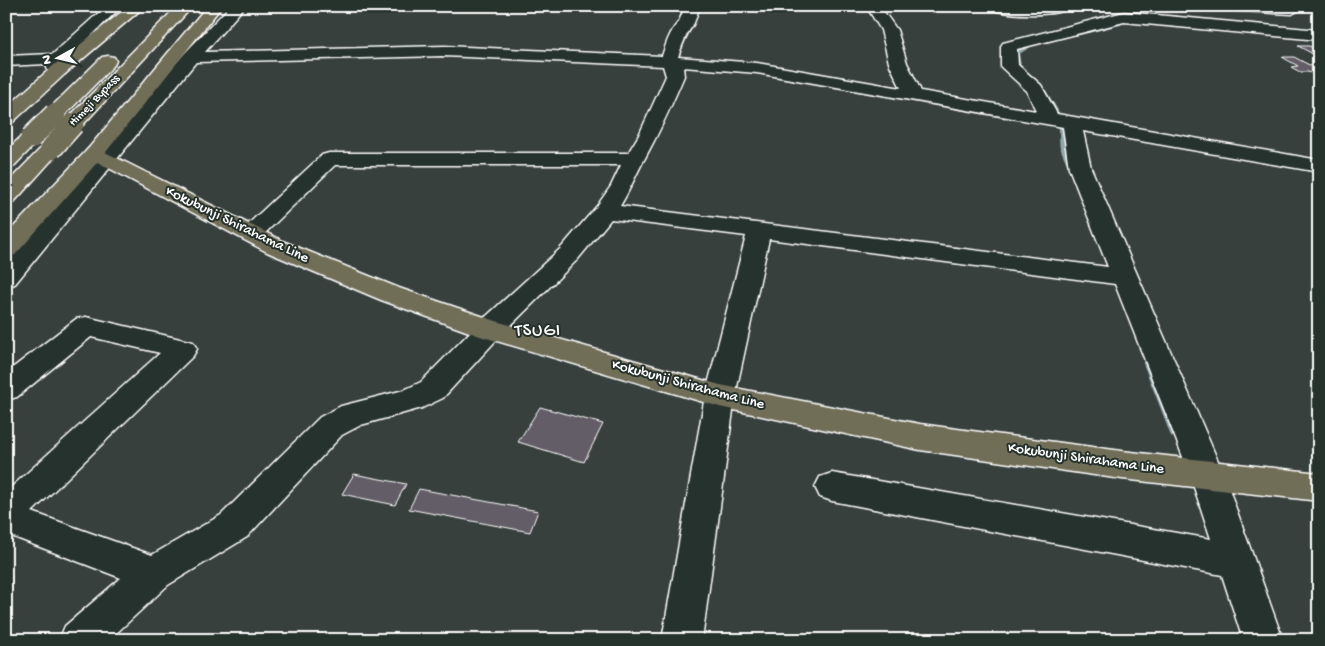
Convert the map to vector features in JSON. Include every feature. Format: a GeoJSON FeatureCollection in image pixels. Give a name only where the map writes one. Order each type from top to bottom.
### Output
{"type":"FeatureCollection","features":[{"type":"Feature","properties":{"kind":"main road"},"geometry":{"type":"LineString","coordinates":[[8,113],[58,65],[138,6]]}},
{"type":"Feature","properties":{"kind":"main road","name":"Himeji Bypass"},"geometry":{"type":"LineString","coordinates":[[6,197],[186,6]]}},
{"type":"Feature","properties":{"kind":"main road"},"geometry":{"type":"LineString","coordinates":[[6,250],[100,156],[215,6]]}},
{"type":"Feature","properties":{"kind":"main road","name":"Himeji Bypass"},"geometry":{"type":"LineString","coordinates":[[6,163],[122,47]]}},
{"type":"Feature","properties":{"kind":"main road","name":"Kokubunji Shirahama Line"},"geometry":{"type":"LineString","coordinates":[[8,113],[100,156],[276,247],[390,294],[490,329],[720,396],[920,437],[1207,475],[1319,487]]}},
{"type":"Feature","properties":{"kind":"street"},"geometry":{"type":"LineString","coordinates":[[6,61],[58,65],[115,6]]}},
{"type":"Feature","properties":{"kind":"street"},"geometry":{"type":"LineString","coordinates":[[6,278],[68,206],[100,156],[238,6]]}},
{"type":"Feature","properties":{"kind":"street"},"geometry":{"type":"LineString","coordinates":[[668,61],[680,28],[684,27],[689,12],[694,6]]}},
{"type":"Feature","properties":{"kind":"street"},"geometry":{"type":"LineString","coordinates":[[877,6],[875,9],[889,30],[898,63],[914,96]]}},
{"type":"Feature","properties":{"kind":"street"},"geometry":{"type":"LineString","coordinates":[[994,6],[1026,12],[1066,6]]}},
{"type":"Feature","properties":{"kind":"street"},"geometry":{"type":"LineString","coordinates":[[1222,6],[1286,10],[1304,22]]}},
{"type":"Feature","properties":{"kind":"street"},"geometry":{"type":"LineString","coordinates":[[1263,640],[1207,475],[1061,122],[1036,89],[1010,66],[1009,46],[1124,17],[1133,12],[1319,36]]}},
{"type":"Feature","properties":{"kind":"street"},"geometry":{"type":"LineString","coordinates":[[191,57],[444,51],[668,61],[757,68],[1319,166]]}},
{"type":"Feature","properties":{"kind":"street"},"geometry":{"type":"LineString","coordinates":[[79,640],[155,573],[234,526],[331,426],[352,415],[411,400],[432,390],[490,329],[569,254],[605,211],[622,186],[634,159],[649,136],[675,76],[674,67],[668,61]]}},
{"type":"Feature","properties":{"kind":"street"},"geometry":{"type":"LineString","coordinates":[[251,234],[329,159],[467,157],[634,159]]}},
{"type":"Feature","properties":{"kind":"street"},"geometry":{"type":"LineString","coordinates":[[605,211],[1126,277]]}},
{"type":"Feature","properties":{"kind":"street"},"geometry":{"type":"LineString","coordinates":[[682,640],[720,396],[759,230]]}},
{"type":"Feature","properties":{"kind":"street"},"geometry":{"type":"LineString","coordinates":[[6,390],[86,326],[183,349],[6,514]]}},
{"type":"Feature","properties":{"kind":"street"},"geometry":{"type":"LineString","coordinates":[[832,488],[1236,561]]}},
{"type":"Feature","properties":{"kind":"street"},"geometry":{"type":"LineString","coordinates":[[6,518],[155,573]]}},
{"type":"Feature","properties":{"kind":"building"},"geometry":{"type":"Polygon","coordinates":[[[1298,46],[1309,46],[1319,50],[1319,57],[1298,46]]]}},
{"type":"Feature","properties":{"kind":"building"},"geometry":{"type":"Polygon","coordinates":[[[1282,57],[1294,57],[1319,70],[1319,76],[1308,72],[1300,72],[1291,67],[1298,66],[1282,57]]]}},
{"type":"Feature","properties":{"kind":"building"},"geometry":{"type":"Polygon","coordinates":[[[540,407],[603,424],[584,462],[518,442],[540,407]]]}},
{"type":"Feature","properties":{"kind":"building"},"geometry":{"type":"Polygon","coordinates":[[[354,474],[406,484],[395,505],[342,494],[354,474]]]}},
{"type":"Feature","properties":{"kind":"building"},"geometry":{"type":"Polygon","coordinates":[[[419,489],[538,511],[530,532],[409,509],[419,489]]]}},
{"type":"Feature","properties":{"kind":"waterway"},"geometry":{"type":"LineString","coordinates":[[1076,34],[1120,23]]}},
{"type":"Feature","properties":{"kind":"waterway"},"geometry":{"type":"LineString","coordinates":[[1023,70],[1019,66],[1017,53],[1030,45]]}},
{"type":"Feature","properties":{"kind":"waterway"},"geometry":{"type":"LineString","coordinates":[[1044,91],[1053,106]]}},
{"type":"Feature","properties":{"kind":"waterway"},"geometry":{"type":"LineString","coordinates":[[1052,105],[1061,121],[1062,146],[1071,167]]}},
{"type":"Feature","properties":{"kind":"waterway"},"geometry":{"type":"LineString","coordinates":[[1146,363],[1168,419]]}},
{"type":"Feature","properties":{"kind":"waterway"},"geometry":{"type":"LineString","coordinates":[[1168,417],[1174,433]]}},
{"type":"Feature","properties":{"kind":"district","name":"TSUGI"},"geometry":{"type":"Point","coordinates":[538,331]}}]}
